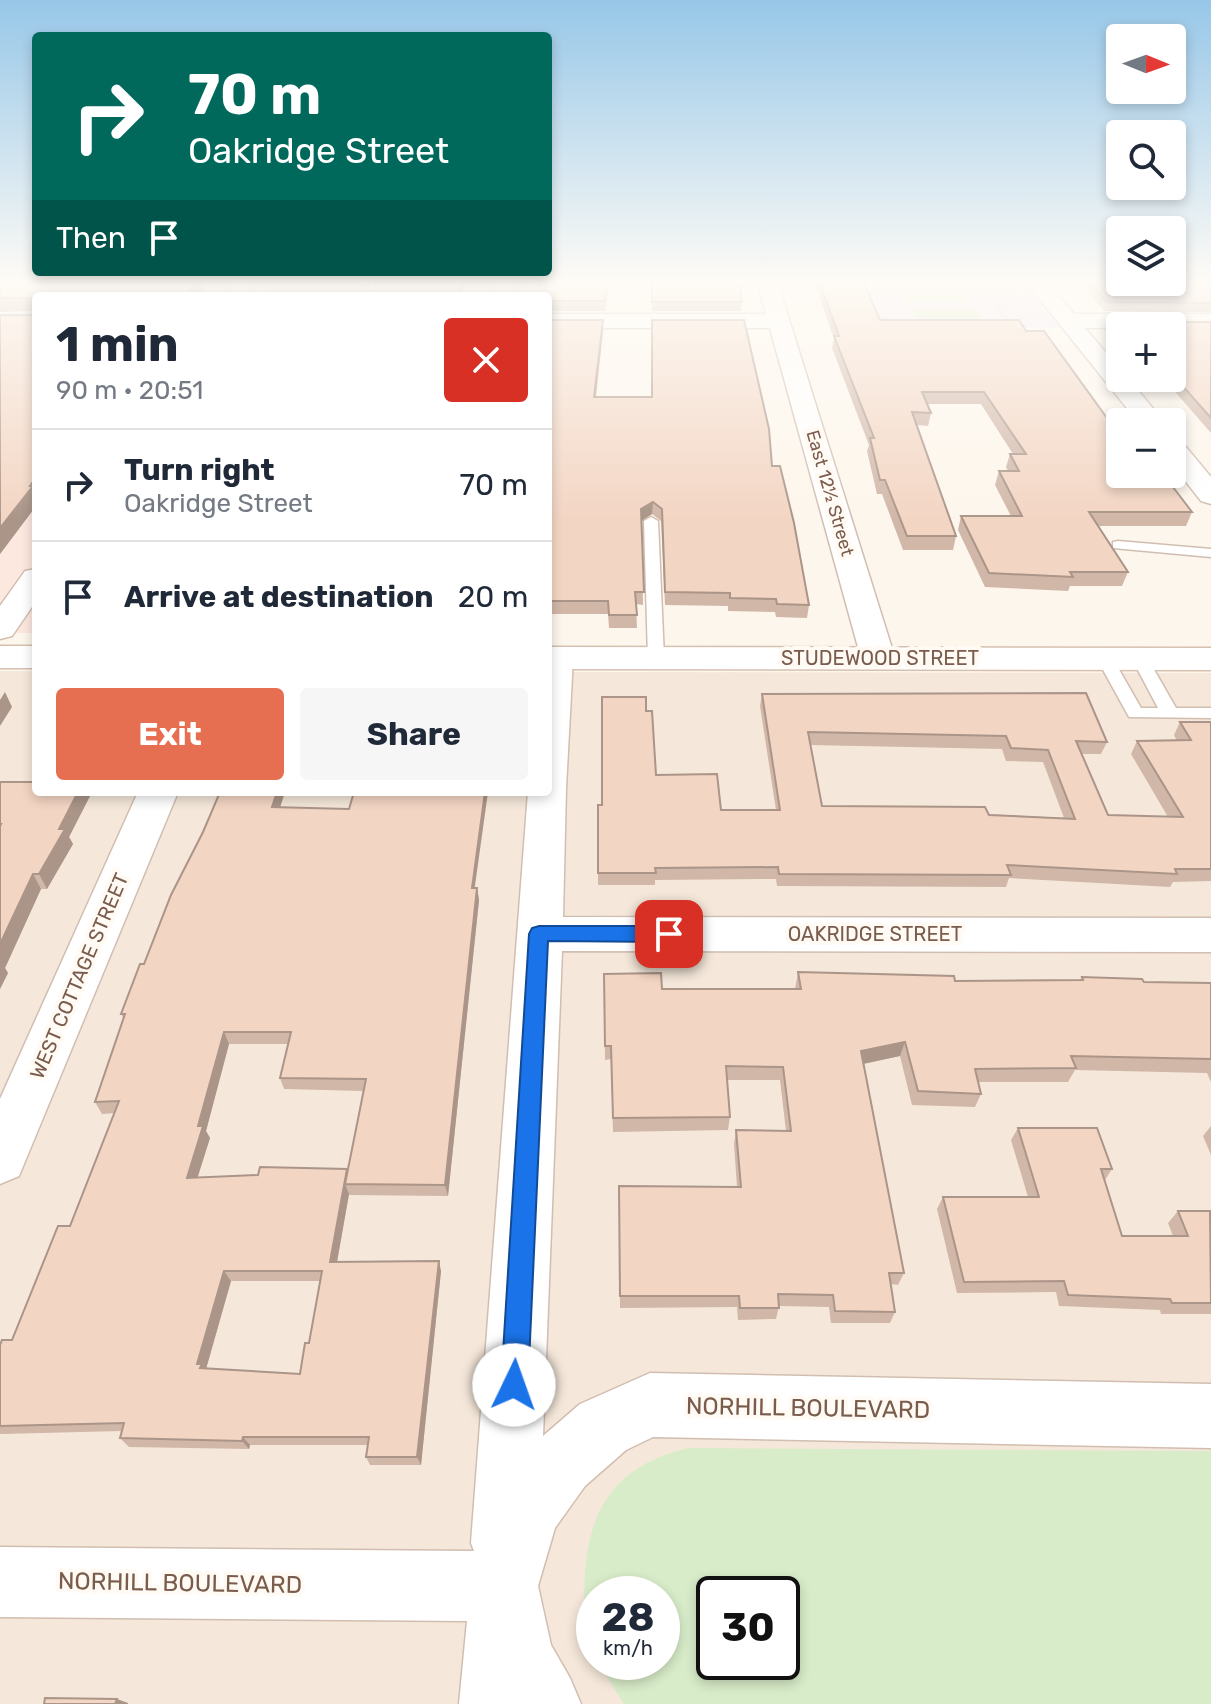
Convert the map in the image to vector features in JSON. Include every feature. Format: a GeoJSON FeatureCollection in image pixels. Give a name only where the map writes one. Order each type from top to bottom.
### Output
{"type":"FeatureCollection","features":[{"type":"Feature","properties":{"kind":"main road"},"geometry":{"type":"LineString","coordinates":[[0,657],[32,657]]}},
{"type":"Feature","properties":{"kind":"main road","name":"STUDEWOOD STREET"},"geometry":{"type":"LineString","coordinates":[[552,658],[1211,659]]}},
{"type":"Feature","properties":{"kind":"street","name":"East 12½ Street"},"geometry":{"type":"LineString","coordinates":[[791,361],[878,658]]}},
{"type":"Feature","properties":{"kind":"street"},"geometry":{"type":"LineString","coordinates":[[1100,361],[1139,408]]}},
{"type":"Feature","properties":{"kind":"street"},"geometry":{"type":"LineString","coordinates":[[1186,464],[1211,495]]}},
{"type":"Feature","properties":{"kind":"street"},"geometry":{"type":"LineString","coordinates":[[0,629],[32,585]]}},
{"type":"Feature","properties":{"kind":"street","name":"WEST COTTAGE STREET"},"geometry":{"type":"LineString","coordinates":[[0,1159],[156,796]]}},
{"type":"Feature","properties":{"kind":"street"},"geometry":{"type":"LineString","coordinates":[[496,1704],[548,796]]}},
{"type":"Feature","properties":{"kind":"street","name":"OAKRIDGE STREET"},"geometry":{"type":"LineString","coordinates":[[539,934],[1211,935]]}},
{"type":"Feature","properties":{"kind":"street","name":"NORHILL BOULEVARD"},"geometry":{"type":"LineString","coordinates":[[544,1704],[517,1658],[503,1586],[526,1511],[562,1463],[603,1427],[650,1405],[1211,1416]]}},
{"type":"Feature","properties":{"kind":"street","name":"NORHILL BOULEVARD"},"geometry":{"type":"LineString","coordinates":[[0,1582],[503,1586]]}},
{"type":"Feature","properties":{"kind":"lane"},"geometry":{"type":"LineString","coordinates":[[651,521],[656,658]]}},
{"type":"Feature","properties":{"kind":"lane"},"geometry":{"type":"LineString","coordinates":[[1118,545],[1211,553]]}},
{"type":"Feature","properties":{"kind":"lane"},"geometry":{"type":"LineString","coordinates":[[1123,659],[1135,713],[1211,713]]}},
{"type":"Feature","properties":{"kind":"lane"},"geometry":{"type":"LineString","coordinates":[[1123,659],[1170,713]]}},
{"type":"Feature","properties":{"kind":"shaded area"},"geometry":{"type":"Polygon","coordinates":[[[0,502],[32,502],[32,633],[0,633],[0,502]]]}},
{"type":"Feature","properties":{"kind":"shaded area"},"geometry":{"type":"Polygon","coordinates":[[[0,671],[32,671],[32,796],[552,796],[552,672],[1211,673],[1211,1704],[0,1704],[0,671]]]}},
{"type":"Feature","properties":{"kind":"green space"},"geometry":{"type":"Polygon","coordinates":[[[689,1448],[1211,1451],[1211,1704],[624,1704],[609,1680],[680,1680],[680,1576],[585,1576],[588,1548],[602,1507],[613,1490],[644,1464],[689,1448]]]}},
{"type":"Feature","properties":{"kind":"building"},"geometry":{"type":"Polygon","coordinates":[[[0,361],[32,361],[32,487],[0,528],[0,361]]]}},
{"type":"Feature","properties":{"kind":"building"},"geometry":{"type":"Polygon","coordinates":[[[552,361],[598,361],[594,397],[652,397],[652,361],[753,361],[769,429],[772,466],[780,466],[809,605],[777,604],[776,599],[730,598],[730,593],[665,592],[662,509],[653,502],[641,509],[644,592],[635,592],[637,615],[609,615],[608,601],[552,601],[552,361]]]}},
{"type":"Feature","properties":{"kind":"building"},"geometry":{"type":"Polygon","coordinates":[[[844,361],[1065,361],[1106,417],[1106,488],[1174,488],[1192,512],[1089,512],[1128,572],[1070,572],[1073,577],[989,573],[961,516],[1022,516],[999,471],[1019,471],[1010,454],[1026,454],[984,392],[922,392],[931,413],[912,412],[956,536],[907,536],[885,480],[880,480],[870,438],[874,438],[844,361]]]}},
{"type":"Feature","properties":{"kind":"building"},"geometry":{"type":"Polygon","coordinates":[[[1186,361],[1211,361],[1211,418],[1186,390],[1186,361]]]}},
{"type":"Feature","properties":{"kind":"building"},"geometry":{"type":"Polygon","coordinates":[[[1086,693],[1107,742],[1076,741],[1108,815],[1183,817],[1137,741],[1191,740],[1180,722],[1211,722],[1211,869],[1175,869],[1177,874],[1007,865],[1011,875],[779,874],[778,867],[655,868],[656,873],[598,873],[598,805],[602,805],[602,697],[646,697],[646,711],[652,711],[656,775],[717,774],[721,810],[780,810],[762,694],[1086,693]],[[808,732],[822,806],[985,807],[989,815],[1075,819],[1048,750],[1011,748],[1006,736],[808,732]]]}},
{"type":"Feature","properties":{"kind":"building"},"geometry":{"type":"Polygon","coordinates":[[[0,782],[32,782],[32,796],[76,796],[59,829],[65,829],[39,874],[33,874],[0,944],[1,824],[0,782]]]}},
{"type":"Feature","properties":{"kind":"building"},"geometry":{"type":"Polygon","coordinates":[[[218,796],[276,796],[272,807],[349,809],[353,796],[484,796],[472,888],[477,888],[445,1185],[345,1184],[366,1079],[280,1078],[291,1032],[224,1032],[198,1126],[203,1126],[187,1178],[258,1175],[260,1167],[347,1169],[330,1262],[439,1261],[417,1457],[366,1457],[369,1437],[243,1437],[242,1441],[120,1438],[124,1423],[0,1426],[0,1345],[2,1340],[12,1340],[58,1226],[70,1226],[119,1101],[95,1102],[125,1014],[121,1014],[171,895],[218,796]],[[224,1271],[197,1364],[202,1364],[200,1368],[300,1374],[305,1343],[309,1343],[322,1271],[224,1271]]]}},
{"type":"Feature","properties":{"kind":"building"},"geometry":{"type":"Polygon","coordinates":[[[798,972],[954,976],[955,981],[1083,980],[1082,977],[1211,983],[1211,1059],[1071,1056],[1076,1068],[975,1069],[981,1094],[918,1091],[905,1042],[861,1051],[904,1273],[889,1273],[895,1312],[835,1311],[833,1295],[778,1294],[779,1308],[740,1308],[739,1296],[620,1296],[619,1186],[741,1187],[736,1130],[791,1131],[783,1067],[726,1066],[730,1117],[613,1118],[611,1046],[605,1046],[604,974],[661,973],[662,989],[801,989],[798,972]]]}},
{"type":"Feature","properties":{"kind":"building"},"geometry":{"type":"Polygon","coordinates":[[[1018,1128],[1097,1128],[1112,1169],[1101,1169],[1122,1236],[1188,1236],[1178,1211],[1210,1211],[1211,1303],[1068,1295],[1064,1281],[964,1282],[943,1197],[1039,1197],[1018,1128]]]}},
{"type":"Feature","properties":{"kind":"building"},"geometry":{"type":"Polygon","coordinates":[[[45,1698],[117,1699],[115,1704],[44,1704],[45,1698]]]}},
{"type":"Feature","properties":{"kind":"route"},"geometry":{"type":"LineString","coordinates":[[514,1385],[539,934],[669,934]]}}]}
